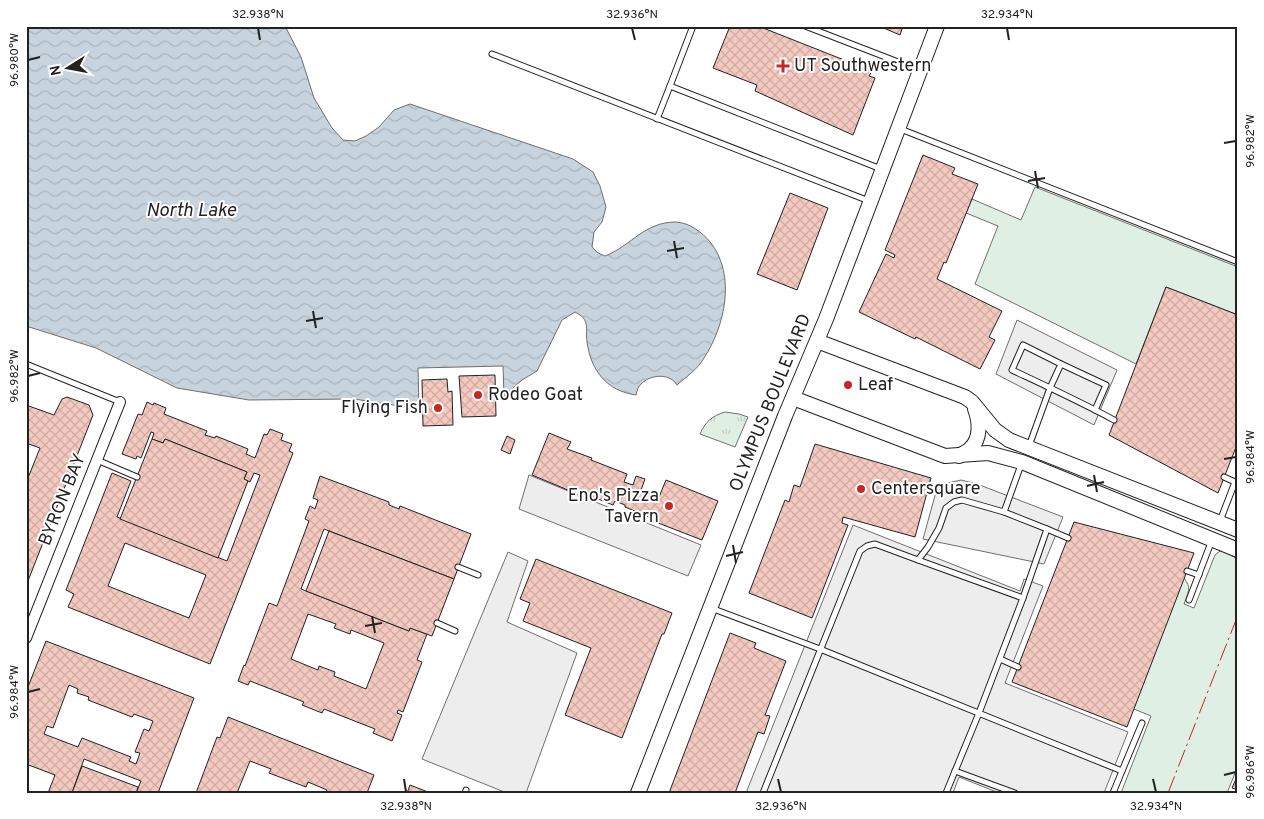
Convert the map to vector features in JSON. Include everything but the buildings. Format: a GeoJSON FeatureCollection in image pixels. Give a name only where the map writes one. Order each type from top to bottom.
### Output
{"type":"FeatureCollection","features":[{"type":"Feature","properties":{"kind":"street","name":"OLYMPUS BOULEVARD"},"geometry":{"type":"LineString","coordinates":[[638,793],[817,340],[936,26]]}},
{"type":"Feature","properties":{"kind":"street"},"geometry":{"type":"LineString","coordinates":[[817,340],[965,397],[972,402],[995,430],[1010,440],[1238,530]]}},
{"type":"Feature","properties":{"kind":"street"},"geometry":{"type":"LineString","coordinates":[[793,398],[945,456],[988,453],[1022,462],[1238,550]]}},
{"type":"Feature","properties":{"kind":"street","name":"BYRON BAY"},"geometry":{"type":"LineString","coordinates":[[26,638],[120,402]]}},
{"type":"Feature","properties":{"kind":"street"},"geometry":{"type":"LineString","coordinates":[[958,456],[970,449],[977,438],[979,427],[972,402]]}},
{"type":"Feature","properties":{"kind":"street"},"geometry":{"type":"LineString","coordinates":[[1022,462],[1029,447]]}},
{"type":"Feature","properties":{"kind":"street"},"geometry":{"type":"LineString","coordinates":[[1213,540],[1219,523]]}},
{"type":"Feature","properties":{"kind":"lane"},"geometry":{"type":"LineString","coordinates":[[657,119],[693,26]]}},
{"type":"Feature","properties":{"kind":"lane"},"geometry":{"type":"LineString","coordinates":[[805,26],[919,70]]}},
{"type":"Feature","properties":{"kind":"lane"},"geometry":{"type":"LineString","coordinates":[[492,54],[869,201]]}},
{"type":"Feature","properties":{"kind":"lane"},"geometry":{"type":"LineString","coordinates":[[670,86],[881,170]]}},
{"type":"Feature","properties":{"kind":"lane"},"geometry":{"type":"LineString","coordinates":[[898,128],[1238,262]]}},
{"type":"Feature","properties":{"kind":"lane"},"geometry":{"type":"LineString","coordinates":[[1095,410],[1106,385],[1023,345],[1012,370],[1114,420]]}},
{"type":"Feature","properties":{"kind":"lane"},"geometry":{"type":"LineString","coordinates":[[26,364],[120,402]]}},
{"type":"Feature","properties":{"kind":"lane"},"geometry":{"type":"LineString","coordinates":[[1029,447],[1050,388],[1062,364]]}},
{"type":"Feature","properties":{"kind":"lane"},"geometry":{"type":"LineString","coordinates":[[96,460],[137,477]]}},
{"type":"Feature","properties":{"kind":"lane"},"geometry":{"type":"LineString","coordinates":[[1004,512],[1022,462]]}},
{"type":"Feature","properties":{"kind":"lane"},"geometry":{"type":"LineString","coordinates":[[1219,523],[1236,482],[1224,477]]}},
{"type":"Feature","properties":{"kind":"lane"},"geometry":{"type":"LineString","coordinates":[[918,560],[928,548],[939,528],[946,508],[954,502],[962,500],[1004,512],[1068,538]]}},
{"type":"Feature","properties":{"kind":"lane"},"geometry":{"type":"LineString","coordinates":[[946,793],[1024,598],[1047,529]]}},
{"type":"Feature","properties":{"kind":"lane"},"geometry":{"type":"LineString","coordinates":[[1189,600],[1213,540]]}},
{"type":"Feature","properties":{"kind":"lane"},"geometry":{"type":"LineString","coordinates":[[763,793],[860,551],[866,546],[875,544],[1024,598]]}},
{"type":"Feature","properties":{"kind":"lane"},"geometry":{"type":"LineString","coordinates":[[458,567],[478,575]]}},
{"type":"Feature","properties":{"kind":"lane"},"geometry":{"type":"LineString","coordinates":[[1187,571],[1199,575]]}},
{"type":"Feature","properties":{"kind":"lane"},"geometry":{"type":"LineString","coordinates":[[710,608],[820,649],[1122,771]]}},
{"type":"Feature","properties":{"kind":"lane"},"geometry":{"type":"LineString","coordinates":[[437,623],[455,631]]}},
{"type":"Feature","properties":{"kind":"lane"},"geometry":{"type":"LineString","coordinates":[[1000,659],[1018,667]]}},
{"type":"Feature","properties":{"kind":"lane"},"geometry":{"type":"LineString","coordinates":[[1113,793],[1142,722]]}},
{"type":"Feature","properties":{"kind":"lane"},"geometry":{"type":"LineString","coordinates":[[955,772],[1015,793]]}},
{"type":"Feature","properties":{"kind":"green space"},"geometry":{"type":"Polygon","coordinates":[[[1035,187],[1238,267],[1238,315],[1166,287],[1136,364],[975,284],[998,226],[966,213],[972,199],[1021,220],[1035,187]]]}},
{"type":"Feature","properties":{"kind":"green space"},"geometry":{"type":"Polygon","coordinates":[[[725,412],[748,417],[735,447],[700,434],[710,420],[716,415],[725,412]]]}},
{"type":"Feature","properties":{"kind":"green space"},"geometry":{"type":"Polygon","coordinates":[[[1220,551],[1231,552],[1232,556],[1238,559],[1238,766],[1227,793],[1121,793],[1151,716],[1129,707],[1182,576],[1189,589],[1184,604],[1194,608],[1215,555],[1220,551]]]}},
{"type":"Feature","properties":{"kind":"shaded area"},"geometry":{"type":"Polygon","coordinates":[[[1017,320],[1117,370],[1094,425],[996,374],[1017,320]]]}},
{"type":"Feature","properties":{"kind":"shaded area"},"geometry":{"type":"Polygon","coordinates":[[[529,475],[701,545],[688,576],[519,509],[529,475]]]}},
{"type":"Feature","properties":{"kind":"shaded area"},"geometry":{"type":"Polygon","coordinates":[[[961,480],[977,484],[1063,517],[1044,564],[923,539],[936,492],[948,483],[961,480]]]}},
{"type":"Feature","properties":{"kind":"shaded area"},"geometry":{"type":"Polygon","coordinates":[[[853,525],[1020,591],[1024,579],[1043,586],[1005,683],[1128,732],[1104,793],[999,793],[959,777],[953,793],[746,793],[853,525]]]}},
{"type":"Feature","properties":{"kind":"shaded area"},"geometry":{"type":"Polygon","coordinates":[[[508,552],[528,561],[507,622],[577,653],[526,793],[507,793],[422,759],[508,552]]]}},
{"type":"Feature","properties":{"kind":"water","name":"North Lake"},"geometry":{"type":"Polygon","coordinates":[[[26,26],[285,26],[301,57],[314,98],[332,128],[343,140],[355,141],[366,136],[379,127],[394,110],[410,104],[573,159],[593,172],[600,186],[606,207],[602,222],[594,232],[592,247],[598,253],[605,256],[646,230],[665,223],[676,222],[686,224],[695,229],[711,243],[719,256],[723,270],[725,301],[722,316],[711,345],[699,366],[677,385],[670,378],[660,376],[645,381],[640,385],[636,395],[626,393],[602,378],[592,362],[589,352],[585,321],[575,312],[562,320],[537,371],[522,380],[504,396],[503,366],[418,368],[419,409],[354,399],[249,400],[177,388],[96,348],[26,326],[26,26]]]}},
{"type":"Feature","properties":{"kind":"power"},"geometry":{"type":"LineString","coordinates":[[1168,793],[1238,615]]}},
{"type":"Feature","properties":{"kind":"place","name":"UT Southwestern"},"geometry":{"type":"Point","coordinates":[783,66]}},
{"type":"Feature","properties":{"kind":"place","name":"Leaf"},"geometry":{"type":"Point","coordinates":[848,385]}},
{"type":"Feature","properties":{"kind":"place","name":"Rodeo Goat"},"geometry":{"type":"Point","coordinates":[478,395]}},
{"type":"Feature","properties":{"kind":"place","name":"Flying Fish"},"geometry":{"type":"Point","coordinates":[438,408]}},
{"type":"Feature","properties":{"kind":"place","name":"Centersquare"},"geometry":{"type":"Point","coordinates":[861,489]}},
{"type":"Feature","properties":{"kind":"place","name":"Eno's Pizza Tavern"},"geometry":{"type":"Point","coordinates":[669,506]}}]}
